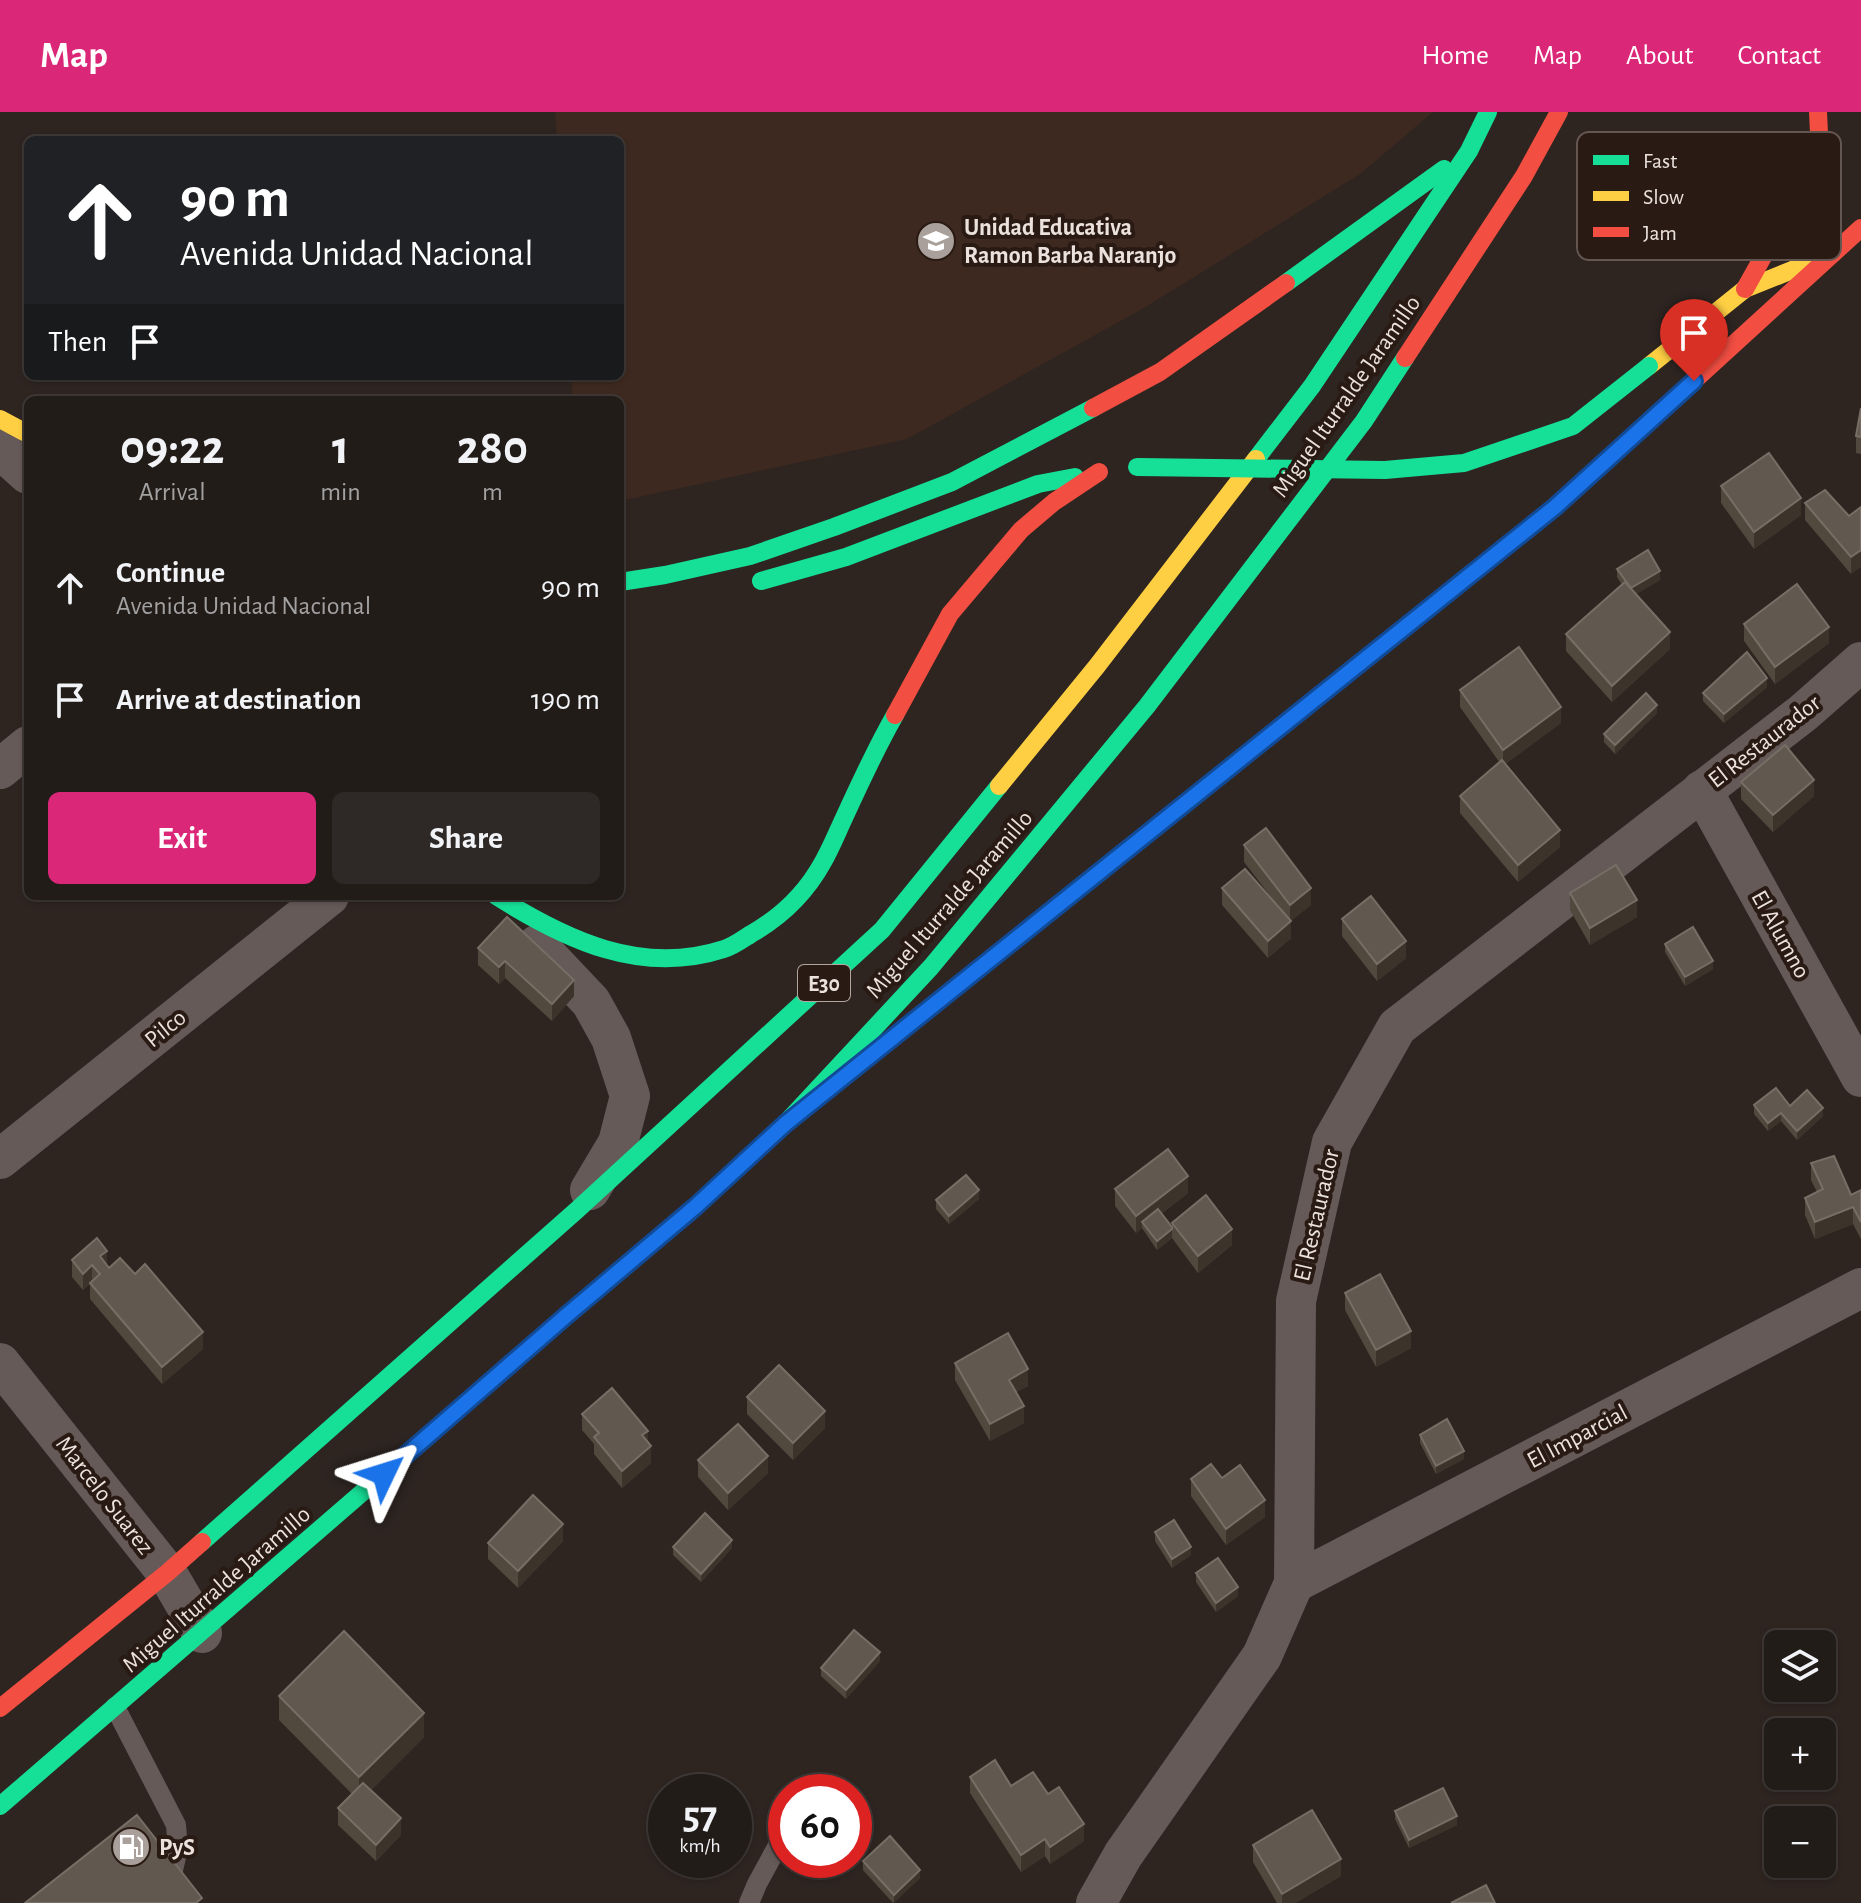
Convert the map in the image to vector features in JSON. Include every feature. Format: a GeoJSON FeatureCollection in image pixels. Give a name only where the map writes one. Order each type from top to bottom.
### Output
{"type":"FeatureCollection","features":[{"type":"Feature","properties":{"kind":"main road","name":"Miguel Iturralde Jaramillo"},"geometry":{"type":"LineString","coordinates":[[1,1705],[167,1573],[577,1210],[882,930],[1097,666],[1312,386],[1469,151],[1488,112]]}},
{"type":"Feature","properties":{"kind":"main road","name":"Miguel Iturralde Jaramillo"},"geometry":{"type":"LineString","coordinates":[[0,1806],[695,1207],[785,1124],[931,967],[1147,706],[1364,421],[1524,176],[1559,112]]}},
{"type":"Feature","properties":{"kind":"main road"},"geometry":{"type":"LineString","coordinates":[[1818,112],[1819,132]]}},
{"type":"Feature","properties":{"kind":"main road"},"geometry":{"type":"LineString","coordinates":[[624,582],[750,556],[952,482],[1160,372],[1469,151]]}},
{"type":"Feature","properties":{"kind":"main road"},"geometry":{"type":"LineString","coordinates":[[1841,246],[1861,228]]}},
{"type":"Feature","properties":{"kind":"main road"},"geometry":{"type":"LineString","coordinates":[[1745,289],[1761,260]]}},
{"type":"Feature","properties":{"kind":"main road"},"geometry":{"type":"LineString","coordinates":[[744,583],[846,557],[1038,484],[1118,470],[1385,470],[1464,463],[1573,426],[1745,289],[1817,260]]}},
{"type":"Feature","properties":{"kind":"main road"},"geometry":{"type":"LineString","coordinates":[[785,1124],[1555,507],[1825,260]]}},
{"type":"Feature","properties":{"kind":"main road"},"geometry":{"type":"LineString","coordinates":[[0,419],[24,432]]}},
{"type":"Feature","properties":{"kind":"main road"},"geometry":{"type":"LineString","coordinates":[[502,900],[532,919],[569,936],[613,953],[652,959],[694,956],[727,948],[771,923],[801,895],[823,863],[880,742],[950,614],[1021,530],[1054,502],[1118,470]]}},
{"type":"Feature","properties":{"kind":"main road"},"geometry":{"type":"LineString","coordinates":[[624,582],[665,591],[681,590]]}},
{"type":"Feature","properties":{"kind":"main road","name":"Miguel Iturralde Jaramillo"},"geometry":{"type":"LineString","coordinates":[[0,1813],[17,1793]]}},
{"type":"Feature","properties":{"kind":"street"},"geometry":{"type":"LineString","coordinates":[[0,449],[24,470]]}},
{"type":"Feature","properties":{"kind":"street","name":"El Restaurador"},"geometry":{"type":"LineString","coordinates":[[1096,1903],[1123,1855],[1262,1656],[1294,1583],[1296,1301],[1332,1142],[1397,1027],[1803,713],[1861,662]]}},
{"type":"Feature","properties":{"kind":"street"},"geometry":{"type":"LineString","coordinates":[[0,769],[24,749]]}},
{"type":"Feature","properties":{"kind":"street","name":"El Alumno"},"geometry":{"type":"LineString","coordinates":[[1702,790],[1861,1077]]}},
{"type":"Feature","properties":{"kind":"street","name":"Pilco"},"geometry":{"type":"LineString","coordinates":[[0,1159],[324,900]]}},
{"type":"Feature","properties":{"kind":"street"},"geometry":{"type":"LineString","coordinates":[[494,900],[591,1002],[611,1038],[630,1096],[618,1143],[577,1210]]}},
{"type":"Feature","properties":{"kind":"street","name":"El Imparcial"},"geometry":{"type":"LineString","coordinates":[[1294,1583],[1861,1288]]}},
{"type":"Feature","properties":{"kind":"street","name":"Marcelo Suarez"},"geometry":{"type":"LineString","coordinates":[[0,1363],[167,1573],[202,1633]]}},
{"type":"Feature","properties":{"kind":"lane"},"geometry":{"type":"LineString","coordinates":[[115,1707],[176,1825],[178,1849],[173,1870]]}},
{"type":"Feature","properties":{"kind":"lane"},"geometry":{"type":"LineString","coordinates":[[749,1903],[768,1864]]}},
{"type":"Feature","properties":{"kind":"shaded area","name":"Unidad Educativa Ramon Barba Naranjo"},"geometry":{"type":"Polygon","coordinates":[[[555,112],[1433,112],[1360,174],[1144,308],[907,439],[624,500],[624,396],[573,396],[571,380],[624,380],[624,136],[557,136],[555,112]]]}},
{"type":"Feature","properties":{"kind":"building"},"geometry":{"type":"Polygon","coordinates":[[[1861,408],[1861,437],[1856,436],[1861,408]]]}},
{"type":"Feature","properties":{"kind":"building"},"geometry":{"type":"Polygon","coordinates":[[[1769,453],[1801,498],[1754,532],[1721,486],[1769,453]]]}},
{"type":"Feature","properties":{"kind":"building"},"geometry":{"type":"Polygon","coordinates":[[[1825,490],[1849,516],[1861,507],[1861,550],[1851,557],[1805,503],[1825,490]]]}},
{"type":"Feature","properties":{"kind":"building"},"geometry":{"type":"Polygon","coordinates":[[[1648,550],[1660,571],[1631,588],[1617,569],[1648,550]]]}},
{"type":"Feature","properties":{"kind":"building"},"geometry":{"type":"Polygon","coordinates":[[[1625,582],[1670,632],[1612,686],[1566,634],[1625,582]]]}},
{"type":"Feature","properties":{"kind":"building"},"geometry":{"type":"Polygon","coordinates":[[[1797,584],[1829,627],[1775,667],[1744,624],[1797,584]]]}},
{"type":"Feature","properties":{"kind":"building"},"geometry":{"type":"Polygon","coordinates":[[[1519,647],[1561,707],[1503,750],[1460,690],[1519,647]]]}},
{"type":"Feature","properties":{"kind":"building"},"geometry":{"type":"Polygon","coordinates":[[[1747,652],[1767,678],[1724,714],[1703,693],[1747,652]]]}},
{"type":"Feature","properties":{"kind":"building"},"geometry":{"type":"Polygon","coordinates":[[[1646,693],[1657,705],[1615,745],[1604,734],[1646,693]]]}},
{"type":"Feature","properties":{"kind":"building"},"geometry":{"type":"Polygon","coordinates":[[[1785,745],[1814,780],[1773,815],[1741,782],[1785,745]]]}},
{"type":"Feature","properties":{"kind":"building"},"geometry":{"type":"Polygon","coordinates":[[[1502,760],[1560,830],[1518,865],[1460,796],[1502,760]]]}},
{"type":"Feature","properties":{"kind":"building"},"geometry":{"type":"Polygon","coordinates":[[[1266,828],[1311,888],[1290,905],[1244,845],[1266,828]]]}},
{"type":"Feature","properties":{"kind":"building"},"geometry":{"type":"Polygon","coordinates":[[[1616,865],[1637,900],[1590,928],[1570,893],[1616,865]]]}},
{"type":"Feature","properties":{"kind":"building"},"geometry":{"type":"Polygon","coordinates":[[[1245,869],[1291,921],[1268,941],[1222,888],[1245,869]]]}},
{"type":"Feature","properties":{"kind":"building"},"geometry":{"type":"Polygon","coordinates":[[[1371,896],[1406,941],[1377,964],[1342,919],[1371,896]]]}},
{"type":"Feature","properties":{"kind":"building"},"geometry":{"type":"Polygon","coordinates":[[[507,917],[574,980],[552,1004],[505,961],[499,967],[478,948],[507,917]]]}},
{"type":"Feature","properties":{"kind":"building"},"geometry":{"type":"Polygon","coordinates":[[[1693,927],[1713,961],[1685,977],[1665,944],[1693,927]]]}},
{"type":"Feature","properties":{"kind":"building"},"geometry":{"type":"Polygon","coordinates":[[[1776,1088],[1790,1106],[1807,1090],[1823,1108],[1797,1131],[1781,1113],[1768,1123],[1754,1105],[1776,1088]]]}},
{"type":"Feature","properties":{"kind":"building"},"geometry":{"type":"Polygon","coordinates":[[[1168,1149],[1188,1176],[1136,1216],[1115,1189],[1168,1149]]]}},
{"type":"Feature","properties":{"kind":"building"},"geometry":{"type":"Polygon","coordinates":[[[1834,1156],[1851,1195],[1861,1190],[1861,1222],[1853,1207],[1815,1222],[1805,1198],[1823,1189],[1811,1163],[1834,1156]]]}},
{"type":"Feature","properties":{"kind":"building"},"geometry":{"type":"Polygon","coordinates":[[[966,1175],[979,1190],[949,1216],[936,1200],[966,1175]]]}},
{"type":"Feature","properties":{"kind":"building"},"geometry":{"type":"Polygon","coordinates":[[[1206,1195],[1232,1229],[1198,1256],[1172,1223],[1206,1195]]]}},
{"type":"Feature","properties":{"kind":"building"},"geometry":{"type":"Polygon","coordinates":[[[1158,1209],[1172,1229],[1157,1241],[1142,1222],[1158,1209]]]}},
{"type":"Feature","properties":{"kind":"building"},"geometry":{"type":"Polygon","coordinates":[[[97,1238],[107,1251],[100,1256],[109,1268],[120,1258],[135,1274],[145,1264],[203,1332],[162,1367],[90,1283],[100,1274],[92,1265],[83,1274],[72,1260],[97,1238]]]}},
{"type":"Feature","properties":{"kind":"building"},"geometry":{"type":"Polygon","coordinates":[[[1380,1274],[1411,1331],[1376,1350],[1345,1293],[1380,1274]]]}},
{"type":"Feature","properties":{"kind":"building"},"geometry":{"type":"Polygon","coordinates":[[[1008,1333],[1028,1369],[1009,1380],[1024,1406],[990,1424],[955,1363],[1008,1333]]]}},
{"type":"Feature","properties":{"kind":"building"},"geometry":{"type":"Polygon","coordinates":[[[779,1365],[825,1411],[793,1443],[747,1397],[779,1365]]]}},
{"type":"Feature","properties":{"kind":"building"},"geometry":{"type":"Polygon","coordinates":[[[612,1388],[648,1431],[642,1435],[651,1446],[622,1471],[594,1437],[599,1433],[582,1414],[612,1388]]]}},
{"type":"Feature","properties":{"kind":"building"},"geometry":{"type":"Polygon","coordinates":[[[1447,1419],[1464,1451],[1436,1466],[1420,1435],[1447,1419]]]}},
{"type":"Feature","properties":{"kind":"building"},"geometry":{"type":"Polygon","coordinates":[[[738,1424],[768,1456],[728,1493],[698,1460],[738,1424]]]}},
{"type":"Feature","properties":{"kind":"building"},"geometry":{"type":"Polygon","coordinates":[[[1211,1464],[1222,1478],[1240,1465],[1265,1500],[1226,1529],[1191,1479],[1211,1464]]]}},
{"type":"Feature","properties":{"kind":"building"},"geometry":{"type":"Polygon","coordinates":[[[533,1495],[563,1524],[518,1571],[488,1543],[533,1495]]]}},
{"type":"Feature","properties":{"kind":"building"},"geometry":{"type":"Polygon","coordinates":[[[705,1513],[732,1540],[701,1574],[673,1547],[705,1513]]]}},
{"type":"Feature","properties":{"kind":"building"},"geometry":{"type":"Polygon","coordinates":[[[1174,1520],[1191,1547],[1172,1559],[1155,1532],[1174,1520]]]}},
{"type":"Feature","properties":{"kind":"building"},"geometry":{"type":"Polygon","coordinates":[[[1218,1558],[1238,1587],[1216,1603],[1196,1573],[1218,1558]]]}},
{"type":"Feature","properties":{"kind":"building"},"geometry":{"type":"Polygon","coordinates":[[[854,1630],[880,1652],[846,1690],[821,1668],[854,1630]]]}},
{"type":"Feature","properties":{"kind":"building"},"geometry":{"type":"Polygon","coordinates":[[[344,1631],[424,1713],[359,1777],[279,1696],[344,1631]]]}},
{"type":"Feature","properties":{"kind":"building"},"geometry":{"type":"Polygon","coordinates":[[[995,1760],[1011,1786],[1033,1772],[1048,1794],[1059,1787],[1084,1824],[1050,1847],[1045,1839],[1021,1855],[970,1777],[995,1760]]]}},
{"type":"Feature","properties":{"kind":"building"},"geometry":{"type":"Polygon","coordinates":[[[363,1783],[401,1818],[376,1845],[338,1808],[363,1783]]]}},
{"type":"Feature","properties":{"kind":"building"},"geometry":{"type":"Polygon","coordinates":[[[1443,1788],[1457,1816],[1409,1840],[1395,1811],[1443,1788]]]}},
{"type":"Feature","properties":{"kind":"building"},"geometry":{"type":"Polygon","coordinates":[[[1312,1810],[1341,1859],[1282,1894],[1253,1845],[1312,1810]]]}},
{"type":"Feature","properties":{"kind":"building","name":"PyS"},"geometry":{"type":"Polygon","coordinates":[[[137,1815],[202,1898],[196,1903],[25,1903],[137,1815]]]}},
{"type":"Feature","properties":{"kind":"building"},"geometry":{"type":"Polygon","coordinates":[[[890,1836],[920,1870],[894,1895],[872,1871],[872,1853],[890,1836]]]}},
{"type":"Feature","properties":{"kind":"building"},"geometry":{"type":"Polygon","coordinates":[[[1486,1885],[1495,1903],[1451,1903],[1486,1885]]]}},
{"type":"Feature","properties":{"kind":"traffic: fast"},"geometry":{"type":"LineString","coordinates":[[1256,459],[1312,386],[1469,151],[1488,112]]}},
{"type":"Feature","properties":{"kind":"traffic: fast"},"geometry":{"type":"LineString","coordinates":[[1286,283],[1444,169]]}},
{"type":"Feature","properties":{"kind":"traffic: fast"},"geometry":{"type":"LineString","coordinates":[[746,1160],[785,1124],[931,967],[1147,706],[1364,421],[1405,358]]}},
{"type":"Feature","properties":{"kind":"traffic: fast"},"geometry":{"type":"LineString","coordinates":[[1137,467],[1385,470],[1464,463],[1573,426],[1649,366]]}},
{"type":"Feature","properties":{"kind":"traffic: fast"},"geometry":{"type":"LineString","coordinates":[[624,581],[750,556],[834,527],[952,482],[1093,408]]}},
{"type":"Feature","properties":{"kind":"traffic: fast"},"geometry":{"type":"LineString","coordinates":[[761,581],[846,557],[1038,484],[1075,477]]}},
{"type":"Feature","properties":{"kind":"traffic: fast"},"geometry":{"type":"LineString","coordinates":[[502,900],[577,939],[634,956],[693,956],[731,946],[773,920],[809,884],[829,851],[895,715]]}},
{"type":"Feature","properties":{"kind":"traffic: fast"},"geometry":{"type":"LineString","coordinates":[[856,1067],[1289,720]]}},
{"type":"Feature","properties":{"kind":"traffic: fast"},"geometry":{"type":"LineString","coordinates":[[202,1542],[577,1210],[882,930],[999,786]]}},
{"type":"Feature","properties":{"kind":"traffic: fast"},"geometry":{"type":"LineString","coordinates":[[0,1806],[558,1323]]}},
{"type":"Feature","properties":{"kind":"traffic: slow"},"geometry":{"type":"LineString","coordinates":[[1649,366],[1745,289],[1817,260]]}},
{"type":"Feature","properties":{"kind":"traffic: slow"},"geometry":{"type":"LineString","coordinates":[[0,419],[24,432]]}},
{"type":"Feature","properties":{"kind":"traffic: slow"},"geometry":{"type":"LineString","coordinates":[[999,786],[1097,666],[1256,459]]}},
{"type":"Feature","properties":{"kind":"traffic: slow"},"geometry":{"type":"LineString","coordinates":[[1289,720],[1573,491]]}},
{"type":"Feature","properties":{"kind":"traffic: slow"},"geometry":{"type":"LineString","coordinates":[[558,1323],[746,1160]]}},
{"type":"Feature","properties":{"kind":"traffic: jam"},"geometry":{"type":"LineString","coordinates":[[1405,358],[1524,176],[1559,112]]}},
{"type":"Feature","properties":{"kind":"traffic: jam"},"geometry":{"type":"LineString","coordinates":[[1818,112],[1819,132]]}},
{"type":"Feature","properties":{"kind":"traffic: jam"},"geometry":{"type":"LineString","coordinates":[[1841,246],[1861,228]]}},
{"type":"Feature","properties":{"kind":"traffic: jam"},"geometry":{"type":"LineString","coordinates":[[1745,289],[1761,260]]}},
{"type":"Feature","properties":{"kind":"traffic: jam"},"geometry":{"type":"LineString","coordinates":[[1573,491],[1826,260]]}},
{"type":"Feature","properties":{"kind":"traffic: jam"},"geometry":{"type":"LineString","coordinates":[[1093,408],[1160,372],[1286,283]]}},
{"type":"Feature","properties":{"kind":"traffic: jam"},"geometry":{"type":"LineString","coordinates":[[895,715],[950,614],[1021,530],[1054,502],[1099,472]]}},
{"type":"Feature","properties":{"kind":"traffic: jam"},"geometry":{"type":"LineString","coordinates":[[0,1708],[202,1542]]}},
{"type":"Feature","properties":{"kind":"place","name":"Unidad Educativa Ramon Barba Naranjo"},"geometry":{"type":"Point","coordinates":[936,241]}},
{"type":"Feature","properties":{"kind":"place","name":"PyS"},"geometry":{"type":"Point","coordinates":[131,1847]}},
{"type":"Feature","properties":{"kind":"route"},"geometry":{"type":"LineString","coordinates":[[384,1474],[695,1207],[785,1124],[1555,507],[1694,381]]}}]}
